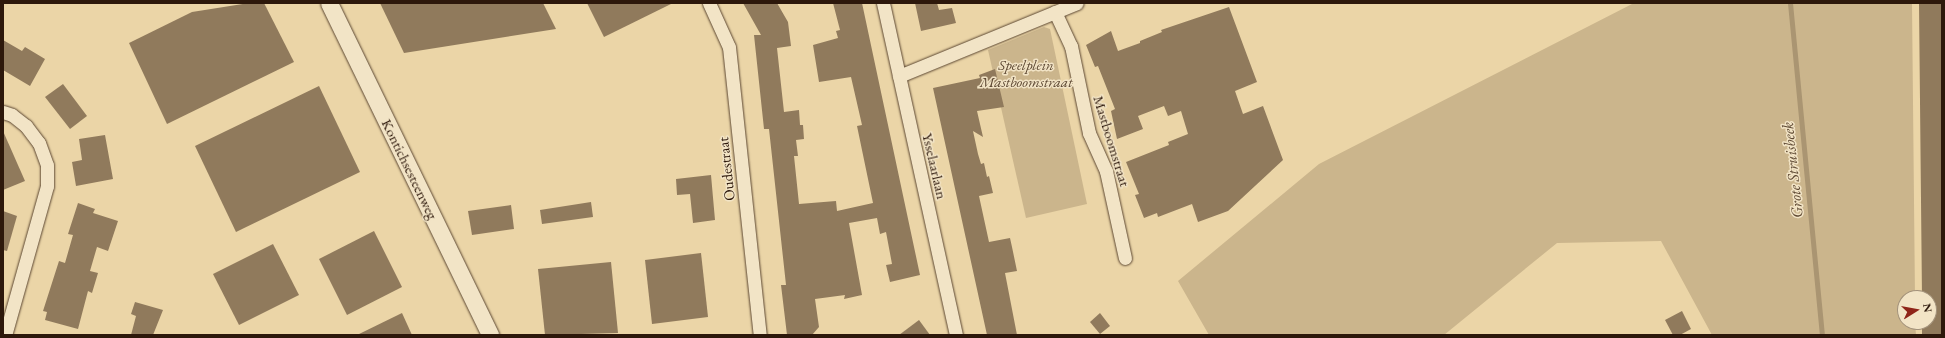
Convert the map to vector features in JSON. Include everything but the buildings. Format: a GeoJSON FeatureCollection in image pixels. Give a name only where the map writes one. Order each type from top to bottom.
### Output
{"type":"FeatureCollection","features":[{"type":"Feature","properties":{"kind":"street","name":"Kontichsesteenweg"},"geometry":{"type":"LineString","coordinates":[[329,3],[490,335]]}},
{"type":"Feature","properties":{"kind":"street","name":"Oudestraat"},"geometry":{"type":"LineString","coordinates":[[709,3],[729,47],[760,335]]}},
{"type":"Feature","properties":{"kind":"street","name":"Ysselaarlaan"},"geometry":{"type":"LineString","coordinates":[[883,3],[956,335]]}},
{"type":"Feature","properties":{"kind":"street"},"geometry":{"type":"LineString","coordinates":[[899,76],[1077,3]]}},
{"type":"Feature","properties":{"kind":"street","name":"Mastboomstraat"},"geometry":{"type":"LineString","coordinates":[[1055,12],[1071,46],[1089,133],[1106,171],[1125,258]]}},
{"type":"Feature","properties":{"kind":"street"},"geometry":{"type":"LineString","coordinates":[[3,112],[12,115],[26,126],[39,142],[47,165],[47,186],[5,335]]}},
{"type":"Feature","properties":{"kind":"green space"},"geometry":{"type":"Polygon","coordinates":[[[1634,3],[1912,3],[1915,290],[1897,290],[1897,330],[1916,330],[1916,335],[1712,335],[1661,241],[1557,243],[1444,335],[1209,335],[1178,281],[1319,164],[1634,3]]]}},
{"type":"Feature","properties":{"kind":"green space","name":"Speelplein Mastboomstraat"},"geometry":{"type":"Polygon","coordinates":[[[1044,27],[1050,29],[1087,204],[1026,218],[988,50],[1044,27]]]}},
{"type":"Feature","properties":{"kind":"waterway","name":"Grote Struisbeek"},"geometry":{"type":"LineString","coordinates":[[1790,3],[1822,335]]}}]}
